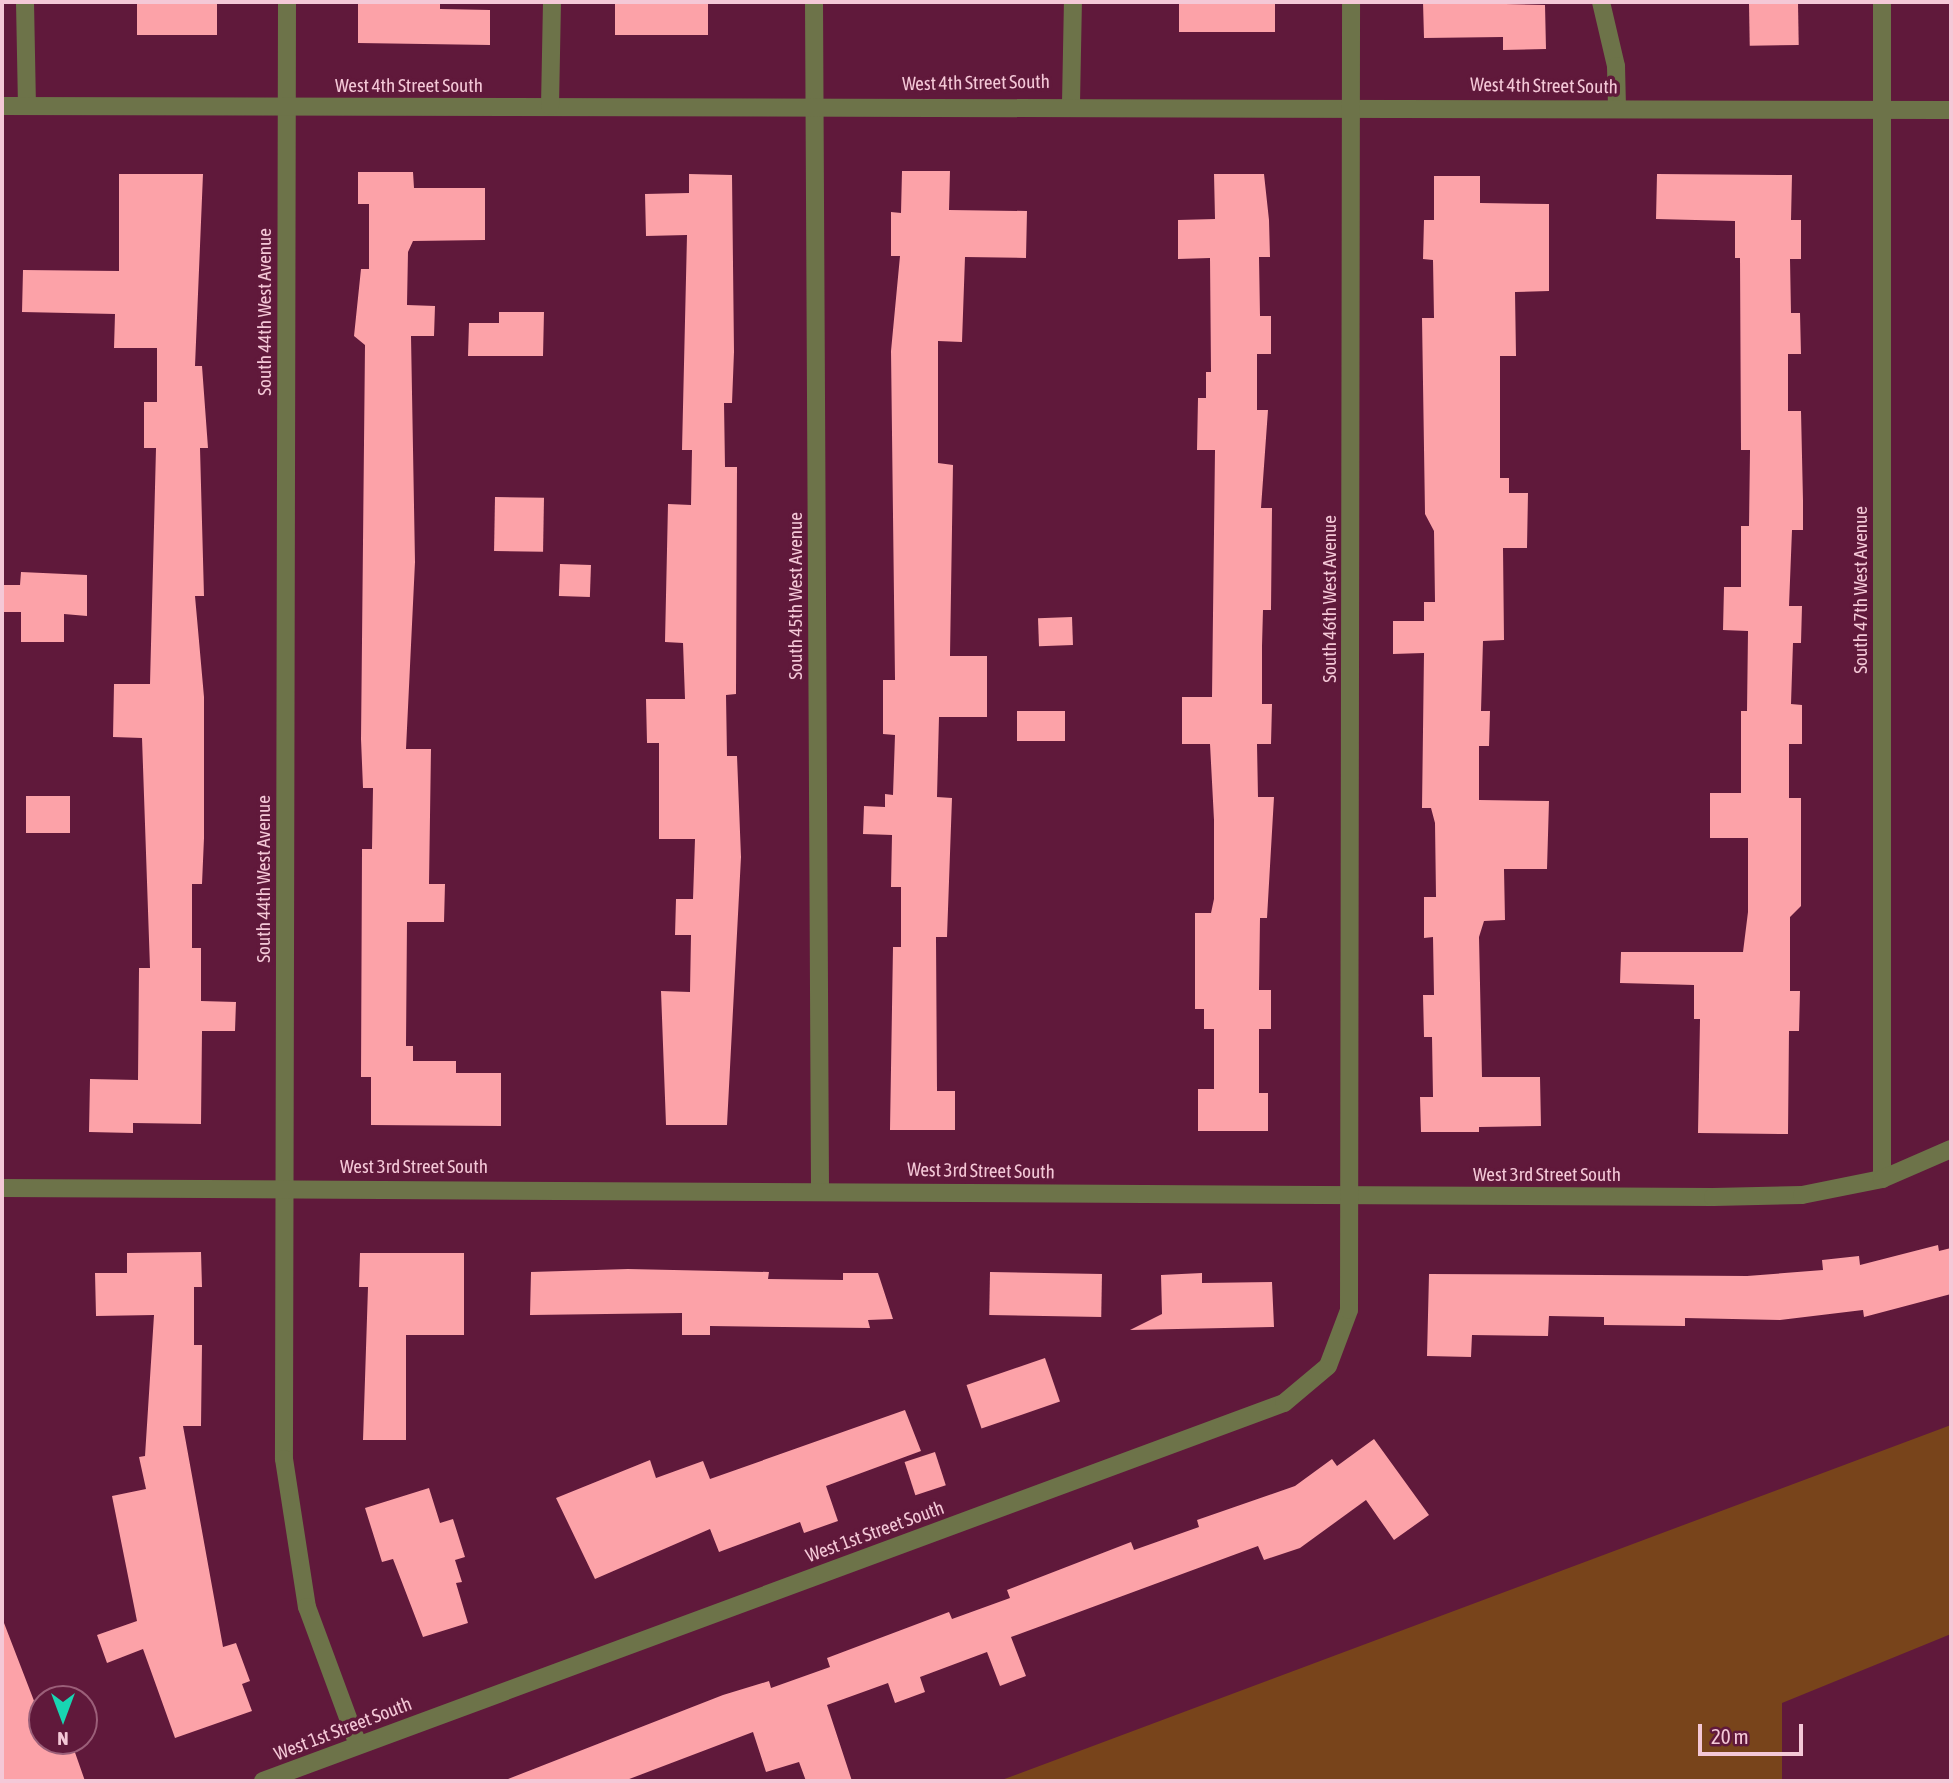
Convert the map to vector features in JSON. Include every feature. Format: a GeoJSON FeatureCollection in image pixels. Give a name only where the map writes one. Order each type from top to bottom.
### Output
{"type":"FeatureCollection","features":[{"type":"Feature","properties":{"kind":"street"},"geometry":{"type":"LineString","coordinates":[[25,2],[27,106]]}},
{"type":"Feature","properties":{"kind":"street","name":"South 44th West Avenue"},"geometry":{"type":"LineString","coordinates":[[287,2],[284,1460],[292,1538],[307,1607],[358,1745]]}},
{"type":"Feature","properties":{"kind":"street"},"geometry":{"type":"LineString","coordinates":[[550,106],[552,2]]}},
{"type":"Feature","properties":{"kind":"street","name":"South 45th West Avenue"},"geometry":{"type":"LineString","coordinates":[[814,2],[820,1191]]}},
{"type":"Feature","properties":{"kind":"street"},"geometry":{"type":"LineString","coordinates":[[1072,103],[1073,2]]}},
{"type":"Feature","properties":{"kind":"street","name":"South 46th West Avenue"},"geometry":{"type":"LineString","coordinates":[[1349,1196],[1351,2]]}},
{"type":"Feature","properties":{"kind":"street"},"geometry":{"type":"LineString","coordinates":[[1601,2],[1616,66],[1617,108]]}},
{"type":"Feature","properties":{"kind":"street","name":"South 47th West Avenue"},"geometry":{"type":"LineString","coordinates":[[1882,2],[1882,1179]]}},
{"type":"Feature","properties":{"kind":"street","name":"West 4th Street South"},"geometry":{"type":"LineString","coordinates":[[2,106],[814,106],[1072,103],[1951,110]]}},
{"type":"Feature","properties":{"kind":"street","name":"West 3rd Street South"},"geometry":{"type":"LineString","coordinates":[[2,1188],[284,1187],[1349,1196],[1802,1195],[1882,1179],[1951,1149]]}},
{"type":"Feature","properties":{"kind":"street","name":"West 1st Street South"},"geometry":{"type":"LineString","coordinates":[[263,1781],[1284,1403],[1328,1366],[1347,1330],[1349,1196]]}},
{"type":"Feature","properties":{"kind":"shaded area"},"geometry":{"type":"Polygon","coordinates":[[[1951,1425],[1951,1634],[1782,1703],[1782,1781],[999,1781],[1951,1425]]]}},
{"type":"Feature","properties":{"kind":"building"},"geometry":{"type":"Polygon","coordinates":[[[137,2],[217,2],[217,35],[137,35],[137,2]]]}},
{"type":"Feature","properties":{"kind":"building"},"geometry":{"type":"Polygon","coordinates":[[[358,2],[440,2],[440,9],[490,10],[490,45],[358,43],[358,2]]]}},
{"type":"Feature","properties":{"kind":"building"},"geometry":{"type":"Polygon","coordinates":[[[615,2],[708,2],[708,35],[615,35],[615,2]]]}},
{"type":"Feature","properties":{"kind":"building"},"geometry":{"type":"Polygon","coordinates":[[[1179,2],[1275,2],[1275,32],[1179,32],[1179,2]]]}},
{"type":"Feature","properties":{"kind":"building"},"geometry":{"type":"Polygon","coordinates":[[[1423,2],[1545,5],[1546,49],[1503,50],[1503,37],[1424,38],[1423,2]]]}},
{"type":"Feature","properties":{"kind":"building"},"geometry":{"type":"Polygon","coordinates":[[[1798,3],[1799,45],[1750,46],[1749,4],[1798,3]]]}},
{"type":"Feature","properties":{"kind":"building"},"geometry":{"type":"Polygon","coordinates":[[[902,171],[950,171],[949,210],[1027,211],[1026,258],[965,257],[962,342],[938,341],[938,463],[953,465],[950,656],[987,656],[987,717],[939,717],[937,797],[952,798],[947,937],[936,937],[937,1091],[955,1091],[955,1130],[890,1130],[893,947],[901,947],[901,887],[891,887],[892,835],[863,834],[864,806],[885,807],[885,794],[893,795],[895,735],[883,734],[883,680],[895,680],[891,351],[900,256],[891,256],[891,212],[901,213],[902,171]]]}},
{"type":"Feature","properties":{"kind":"building"},"geometry":{"type":"Polygon","coordinates":[[[358,172],[413,172],[414,188],[485,188],[485,240],[413,241],[408,252],[407,305],[435,306],[434,336],[411,336],[415,562],[406,749],[431,749],[429,884],[445,884],[444,922],[407,922],[406,1046],[413,1046],[413,1061],[456,1061],[456,1073],[501,1073],[501,1126],[371,1125],[371,1077],[361,1077],[362,849],[372,849],[373,788],[363,788],[361,739],[365,345],[354,336],[361,269],[369,269],[369,204],[358,204],[358,172]]]}},
{"type":"Feature","properties":{"kind":"building"},"geometry":{"type":"Polygon","coordinates":[[[119,174],[203,174],[195,366],[202,366],[208,448],[200,448],[204,596],[195,596],[204,697],[204,838],[202,884],[192,884],[192,948],[201,948],[201,1001],[236,1002],[235,1031],[202,1031],[201,1124],[133,1123],[133,1133],[89,1132],[90,1079],[138,1080],[139,968],[150,968],[142,738],[113,737],[114,684],[150,684],[156,448],[144,448],[144,402],[157,402],[157,348],[114,348],[115,314],[22,312],[23,270],[119,271],[119,174]]]}},
{"type":"Feature","properties":{"kind":"building"},"geometry":{"type":"Polygon","coordinates":[[[689,174],[732,175],[734,352],[732,403],[724,403],[725,467],[737,467],[736,694],[726,695],[727,756],[737,756],[741,857],[727,1125],[666,1125],[661,991],[690,992],[691,935],[675,935],[676,899],[693,899],[695,839],[659,839],[659,743],[647,743],[646,699],[685,699],[683,643],[665,642],[668,504],[691,505],[692,450],[682,450],[687,235],[646,236],[645,194],[689,193],[689,174]]]}},
{"type":"Feature","properties":{"kind":"building"},"geometry":{"type":"Polygon","coordinates":[[[1214,174],[1264,174],[1269,220],[1270,257],[1259,257],[1260,316],[1271,316],[1271,354],[1257,354],[1257,410],[1268,410],[1261,508],[1272,508],[1271,610],[1263,610],[1262,646],[1262,704],[1272,704],[1271,744],[1257,744],[1258,797],[1274,797],[1267,918],[1260,918],[1259,990],[1271,990],[1271,1029],[1259,1029],[1259,1093],[1268,1093],[1268,1131],[1198,1131],[1198,1089],[1214,1089],[1214,1029],[1204,1029],[1204,1009],[1195,1009],[1195,913],[1211,913],[1214,899],[1214,820],[1210,744],[1182,744],[1182,697],[1212,697],[1215,450],[1197,450],[1198,398],[1206,398],[1206,372],[1211,372],[1210,258],[1178,259],[1178,220],[1215,219],[1214,174]]]}},
{"type":"Feature","properties":{"kind":"building"},"geometry":{"type":"Polygon","coordinates":[[[1657,174],[1792,175],[1791,220],[1801,220],[1801,259],[1790,259],[1791,313],[1800,313],[1801,354],[1788,354],[1788,411],[1801,411],[1803,530],[1792,530],[1789,606],[1802,606],[1801,643],[1793,643],[1791,704],[1802,705],[1802,744],[1789,744],[1789,798],[1801,798],[1801,906],[1790,917],[1790,991],[1800,991],[1799,1031],[1789,1031],[1788,1134],[1698,1133],[1700,1019],[1694,1019],[1694,985],[1620,983],[1621,952],[1743,952],[1748,912],[1748,838],[1710,838],[1710,793],[1741,793],[1741,711],[1747,711],[1748,631],[1723,630],[1724,587],[1741,587],[1741,526],[1749,526],[1750,450],[1741,450],[1740,258],[1735,258],[1735,221],[1656,219],[1657,174]]]}},
{"type":"Feature","properties":{"kind":"building"},"geometry":{"type":"Polygon","coordinates":[[[1434,176],[1480,176],[1480,203],[1549,204],[1549,291],[1515,292],[1516,356],[1500,356],[1500,478],[1509,478],[1509,493],[1528,493],[1527,548],[1503,548],[1504,640],[1483,641],[1481,711],[1490,711],[1489,746],[1479,746],[1479,800],[1549,801],[1547,869],[1504,869],[1505,920],[1484,921],[1479,937],[1482,1077],[1540,1077],[1541,1126],[1479,1127],[1479,1132],[1421,1132],[1420,1097],[1433,1097],[1432,1037],[1424,1037],[1423,995],[1434,995],[1433,937],[1424,938],[1424,897],[1436,897],[1435,823],[1431,808],[1422,808],[1424,653],[1393,654],[1393,621],[1424,621],[1424,602],[1435,602],[1434,531],[1425,514],[1422,318],[1434,318],[1433,260],[1423,259],[1424,220],[1434,220],[1434,176]]]}},
{"type":"Feature","properties":{"kind":"building"},"geometry":{"type":"Polygon","coordinates":[[[499,312],[544,312],[543,356],[468,356],[469,323],[499,323],[499,312]]]}},
{"type":"Feature","properties":{"kind":"building"},"geometry":{"type":"Polygon","coordinates":[[[495,497],[544,498],[543,552],[494,551],[495,497]]]}},
{"type":"Feature","properties":{"kind":"building"},"geometry":{"type":"Polygon","coordinates":[[[560,564],[591,565],[590,597],[559,596],[560,564]]]}},
{"type":"Feature","properties":{"kind":"building"},"geometry":{"type":"Polygon","coordinates":[[[21,572],[87,575],[87,616],[64,614],[64,642],[21,642],[21,612],[2,612],[2,585],[20,585],[21,572]]]}},
{"type":"Feature","properties":{"kind":"building"},"geometry":{"type":"Polygon","coordinates":[[[1072,617],[1073,645],[1039,646],[1038,618],[1072,617]]]}},
{"type":"Feature","properties":{"kind":"building"},"geometry":{"type":"Polygon","coordinates":[[[1017,711],[1065,711],[1065,741],[1017,741],[1017,711]]]}},
{"type":"Feature","properties":{"kind":"building"},"geometry":{"type":"Polygon","coordinates":[[[26,796],[70,796],[70,833],[26,833],[26,796]]]}},
{"type":"Feature","properties":{"kind":"building"},"geometry":{"type":"Polygon","coordinates":[[[1938,1245],[1939,1251],[1951,1248],[1951,1294],[1864,1317],[1863,1310],[1780,1320],[1685,1318],[1685,1326],[1604,1325],[1604,1317],[1549,1316],[1548,1336],[1472,1335],[1471,1357],[1427,1356],[1429,1274],[1747,1276],[1823,1270],[1822,1260],[1859,1256],[1860,1265],[1938,1245]]]}},
{"type":"Feature","properties":{"kind":"building"},"geometry":{"type":"Polygon","coordinates":[[[201,1252],[202,1287],[194,1287],[194,1345],[202,1345],[201,1426],[183,1426],[223,1647],[236,1643],[250,1681],[242,1684],[252,1711],[175,1738],[143,1649],[107,1663],[97,1635],[137,1621],[112,1496],[146,1489],[139,1457],[145,1456],[154,1315],[96,1316],[95,1273],[127,1273],[127,1253],[201,1252]]]}},
{"type":"Feature","properties":{"kind":"building"},"geometry":{"type":"Polygon","coordinates":[[[360,1253],[464,1253],[464,1335],[406,1335],[406,1440],[363,1440],[368,1287],[359,1287],[360,1253]]]}},
{"type":"Feature","properties":{"kind":"building"},"geometry":{"type":"Polygon","coordinates":[[[628,1269],[769,1272],[768,1279],[843,1280],[843,1273],[878,1273],[893,1319],[868,1320],[870,1328],[710,1326],[710,1335],[682,1335],[682,1313],[530,1315],[531,1272],[628,1269]]]}},
{"type":"Feature","properties":{"kind":"building"},"geometry":{"type":"Polygon","coordinates":[[[990,1272],[1102,1274],[1101,1317],[989,1315],[990,1272]]]}},
{"type":"Feature","properties":{"kind":"building"},"geometry":{"type":"Polygon","coordinates":[[[1202,1273],[1202,1283],[1272,1282],[1274,1327],[1130,1330],[1162,1314],[1161,1275],[1202,1273]]]}},
{"type":"Feature","properties":{"kind":"building"},"geometry":{"type":"Polygon","coordinates":[[[1045,1358],[1060,1401],[981,1429],[967,1385],[1045,1358]]]}},
{"type":"Feature","properties":{"kind":"building"},"geometry":{"type":"Polygon","coordinates":[[[905,1410],[921,1451],[826,1486],[838,1521],[804,1533],[800,1522],[719,1552],[710,1529],[595,1579],[556,1498],[650,1460],[656,1478],[703,1461],[710,1479],[905,1410]]]}},
{"type":"Feature","properties":{"kind":"building"},"geometry":{"type":"Polygon","coordinates":[[[1374,1439],[1429,1515],[1394,1540],[1366,1500],[1300,1548],[1264,1560],[1258,1546],[1011,1637],[1026,1676],[1000,1686],[987,1652],[920,1677],[925,1692],[895,1703],[888,1683],[827,1705],[852,1781],[806,1781],[799,1762],[766,1772],[753,1732],[624,1781],[503,1781],[723,1695],[769,1681],[771,1688],[830,1667],[827,1658],[949,1612],[952,1619],[1010,1598],[1007,1590],[1131,1542],[1134,1550],[1199,1527],[1197,1520],[1295,1486],[1332,1459],[1337,1466],[1374,1439]]]}},
{"type":"Feature","properties":{"kind":"building"},"geometry":{"type":"Polygon","coordinates":[[[935,1452],[946,1485],[915,1495],[905,1462],[935,1452]]]}},
{"type":"Feature","properties":{"kind":"building"},"geometry":{"type":"Polygon","coordinates":[[[429,1488],[440,1523],[453,1519],[465,1557],[455,1560],[462,1582],[456,1583],[468,1623],[423,1637],[393,1559],[382,1562],[365,1508],[429,1488]]]}},
{"type":"Feature","properties":{"kind":"building"},"geometry":{"type":"Polygon","coordinates":[[[4,1623],[28,1685],[28,1755],[76,1755],[85,1781],[2,1781],[4,1623]]]}}]}
